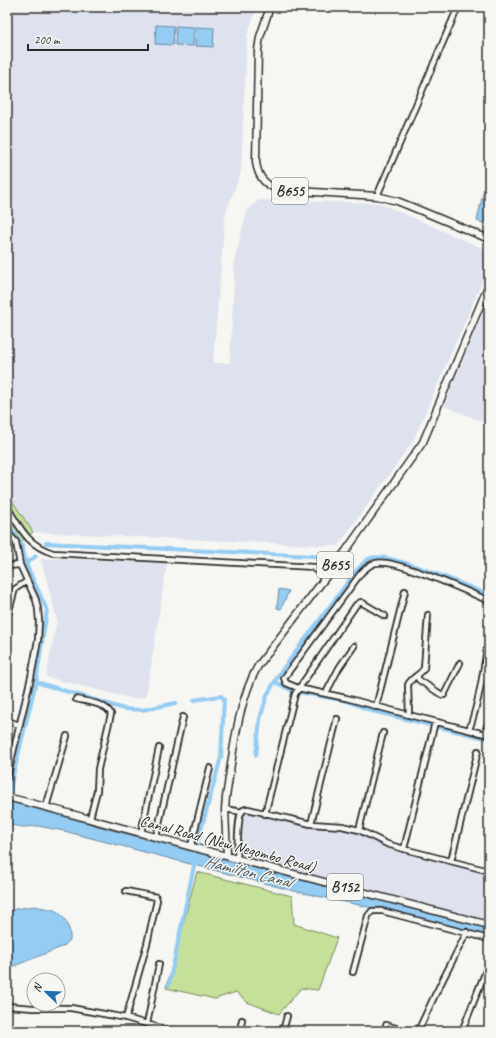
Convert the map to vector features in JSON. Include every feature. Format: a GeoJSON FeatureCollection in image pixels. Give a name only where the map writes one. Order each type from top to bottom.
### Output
{"type":"FeatureCollection","features":[{"type":"Feature","properties":{"kind":"main road","name":"B655"},"geometry":{"type":"LineString","coordinates":[[270,7],[260,37],[258,50],[256,162],[257,170],[263,182],[274,189],[377,196],[397,201],[489,239]]}},
{"type":"Feature","properties":{"kind":"main road","name":"B655"},"geometry":{"type":"LineString","coordinates":[[227,856],[225,809],[226,797],[242,706],[249,681],[258,666],[333,568],[423,442],[489,284]]}},
{"type":"Feature","properties":{"kind":"main road","name":"Canal Road (New Negombo Road)"},"geometry":{"type":"LineString","coordinates":[[7,797],[489,925]]}},
{"type":"Feature","properties":{"kind":"street"},"geometry":{"type":"LineString","coordinates":[[377,196],[458,7]]}},
{"type":"Feature","properties":{"kind":"street"},"geometry":{"type":"LineString","coordinates":[[7,507],[24,534],[33,543],[42,550],[53,553],[333,568]]}},
{"type":"Feature","properties":{"kind":"street"},"geometry":{"type":"LineString","coordinates":[[7,532],[16,542],[20,565],[36,600],[39,621],[38,640],[31,677],[7,778]]}},
{"type":"Feature","properties":{"kind":"street"},"geometry":{"type":"LineString","coordinates":[[489,601],[435,578],[392,564],[378,562],[370,565],[362,573],[284,678],[286,682],[297,690],[326,693],[376,706],[434,725],[487,734],[489,719]]}},
{"type":"Feature","properties":{"kind":"street"},"geometry":{"type":"LineString","coordinates":[[7,566],[20,565]]}},
{"type":"Feature","properties":{"kind":"street"},"geometry":{"type":"LineString","coordinates":[[310,567],[319,572],[324,580]]}},
{"type":"Feature","properties":{"kind":"street"},"geometry":{"type":"LineString","coordinates":[[7,618],[15,589],[27,581]]}},
{"type":"Feature","properties":{"kind":"street"},"geometry":{"type":"LineString","coordinates":[[376,706],[405,591]]}},
{"type":"Feature","properties":{"kind":"street"},"geometry":{"type":"LineString","coordinates":[[265,814],[297,690],[356,605],[361,602],[385,616]]}},
{"type":"Feature","properties":{"kind":"street"},"geometry":{"type":"LineString","coordinates":[[408,716],[408,685],[410,681],[422,672],[424,668],[428,615]]}},
{"type":"Feature","properties":{"kind":"street"},"geometry":{"type":"LineString","coordinates":[[469,730],[476,708],[483,676],[489,635]]}},
{"type":"Feature","properties":{"kind":"street"},"geometry":{"type":"LineString","coordinates":[[326,693],[339,668],[354,646]]}},
{"type":"Feature","properties":{"kind":"street"},"geometry":{"type":"LineString","coordinates":[[417,676],[419,680],[444,695],[460,663]]}},
{"type":"Feature","properties":{"kind":"street"},"geometry":{"type":"LineString","coordinates":[[76,699],[102,706],[109,710],[111,714],[98,769],[97,791],[90,818]]}},
{"type":"Feature","properties":{"kind":"street"},"geometry":{"type":"LineString","coordinates":[[156,837],[183,717]]}},
{"type":"Feature","properties":{"kind":"street"},"geometry":{"type":"LineString","coordinates":[[311,824],[338,719]]}},
{"type":"Feature","properties":{"kind":"street"},"geometry":{"type":"LineString","coordinates":[[7,721],[20,725]]}},
{"type":"Feature","properties":{"kind":"street"},"geometry":{"type":"LineString","coordinates":[[404,849],[434,725]]}},
{"type":"Feature","properties":{"kind":"street"},"geometry":{"type":"LineString","coordinates":[[359,830],[383,733]]}},
{"type":"Feature","properties":{"kind":"street"},"geometry":{"type":"LineString","coordinates":[[46,807],[66,736]]}},
{"type":"Feature","properties":{"kind":"street"},"geometry":{"type":"LineString","coordinates":[[141,833],[159,748]]}},
{"type":"Feature","properties":{"kind":"street"},"geometry":{"type":"LineString","coordinates":[[451,861],[478,751]]}},
{"type":"Feature","properties":{"kind":"street"},"geometry":{"type":"LineString","coordinates":[[191,846],[210,768]]}},
{"type":"Feature","properties":{"kind":"street"},"geometry":{"type":"LineString","coordinates":[[225,809],[242,812],[248,809],[311,824],[342,826],[359,830],[387,844],[489,871]]}},
{"type":"Feature","properties":{"kind":"street"},"geometry":{"type":"LineString","coordinates":[[237,859],[239,822],[242,812]]}},
{"type":"Feature","properties":{"kind":"street"},"geometry":{"type":"LineString","coordinates":[[126,890],[156,897],[157,900],[147,944],[126,1018]]}},
{"type":"Feature","properties":{"kind":"street"},"geometry":{"type":"LineString","coordinates":[[353,972],[368,916],[372,911],[382,911],[467,932],[489,939]]}},
{"type":"Feature","properties":{"kind":"street"},"geometry":{"type":"LineString","coordinates":[[418,1031],[434,995],[467,932]]}},
{"type":"Feature","properties":{"kind":"street"},"geometry":{"type":"LineString","coordinates":[[462,1031],[489,963]]}},
{"type":"Feature","properties":{"kind":"street"},"geometry":{"type":"LineString","coordinates":[[147,1024],[159,964]]}},
{"type":"Feature","properties":{"kind":"street"},"geometry":{"type":"LineString","coordinates":[[7,1006],[71,1008],[126,1018],[170,1031]]}},
{"type":"Feature","properties":{"kind":"street"},"geometry":{"type":"LineString","coordinates":[[284,1031],[287,1016]]}},
{"type":"Feature","properties":{"kind":"street"},"geometry":{"type":"LineString","coordinates":[[240,1031],[242,1020]]}},
{"type":"Feature","properties":{"kind":"street"},"geometry":{"type":"LineString","coordinates":[[386,1025],[406,1031]]}},
{"type":"Feature","properties":{"kind":"shaded area"},"geometry":{"type":"Polygon","coordinates":[[[7,7],[258,7],[247,37],[241,172],[225,215],[213,363],[230,363],[235,258],[247,210],[259,200],[379,203],[489,251],[489,266],[413,441],[338,546],[33,532],[7,493],[7,7]]]}},
{"type":"Feature","properties":{"kind":"shaded area"},"geometry":{"type":"Polygon","coordinates":[[[489,298],[489,424],[444,406],[489,298]]]}},
{"type":"Feature","properties":{"kind":"shaded area"},"geometry":{"type":"Polygon","coordinates":[[[41,559],[167,563],[146,697],[134,699],[46,677],[57,620],[41,559]]]}},
{"type":"Feature","properties":{"kind":"shaded area"},"geometry":{"type":"Polygon","coordinates":[[[245,810],[311,825],[350,828],[386,845],[489,872],[489,924],[238,858],[241,816],[245,810]]]}},
{"type":"Feature","properties":{"kind":"green space"},"geometry":{"type":"Polygon","coordinates":[[[7,493],[33,532],[11,550],[7,549],[7,493]]]}},
{"type":"Feature","properties":{"kind":"green space"},"geometry":{"type":"Polygon","coordinates":[[[197,872],[292,896],[294,924],[337,938],[318,990],[301,988],[279,1014],[247,1002],[236,992],[215,999],[166,988],[197,872]]]}},
{"type":"Feature","properties":{"kind":"water"},"geometry":{"type":"Polygon","coordinates":[[[156,25],[174,26],[173,45],[155,44],[156,25]]]}},
{"type":"Feature","properties":{"kind":"water"},"geometry":{"type":"Polygon","coordinates":[[[176,26],[194,27],[193,46],[175,45],[176,26]]]}},
{"type":"Feature","properties":{"kind":"water"},"geometry":{"type":"Polygon","coordinates":[[[196,27],[214,28],[213,47],[195,46],[196,27]]]}},
{"type":"Feature","properties":{"kind":"water"},"geometry":{"type":"Polygon","coordinates":[[[489,174],[489,225],[477,221],[489,174]]]}},
{"type":"Feature","properties":{"kind":"water"},"geometry":{"type":"Polygon","coordinates":[[[279,589],[289,591],[281,609],[277,608],[279,589]]]}},
{"type":"Feature","properties":{"kind":"water","name":"Hamilton Canal"},"geometry":{"type":"Polygon","coordinates":[[[7,801],[163,844],[489,929],[489,937],[401,914],[294,891],[64,831],[38,826],[23,827],[12,825],[7,839],[7,801]]]}},
{"type":"Feature","properties":{"kind":"water"},"geometry":{"type":"Polygon","coordinates":[[[35,906],[58,912],[66,922],[70,940],[64,946],[7,969],[7,913],[15,909],[35,906]]]}},
{"type":"Feature","properties":{"kind":"waterway"},"geometry":{"type":"LineString","coordinates":[[7,521],[22,545],[26,564],[47,610],[36,682],[7,800]]}},
{"type":"Feature","properties":{"kind":"waterway"},"geometry":{"type":"LineString","coordinates":[[46,543],[313,556],[328,560]]}},
{"type":"Feature","properties":{"kind":"waterway"},"geometry":{"type":"LineString","coordinates":[[26,564],[36,556]]}},
{"type":"Feature","properties":{"kind":"waterway"},"geometry":{"type":"LineString","coordinates":[[256,755],[260,719],[267,695],[280,673],[357,570],[367,560],[371,558],[394,560],[429,571],[489,595]]}},
{"type":"Feature","properties":{"kind":"waterway"},"geometry":{"type":"LineString","coordinates":[[344,572],[351,578]]}},
{"type":"Feature","properties":{"kind":"waterway"},"geometry":{"type":"LineString","coordinates":[[36,682],[124,709],[142,710],[176,703]]}},
{"type":"Feature","properties":{"kind":"waterway"},"geometry":{"type":"LineString","coordinates":[[275,682],[293,691],[347,701],[372,711],[489,739]]}},
{"type":"Feature","properties":{"kind":"waterway"},"geometry":{"type":"LineString","coordinates":[[169,985],[194,866],[195,852],[221,757],[224,699],[221,696],[194,700]]}}]}
